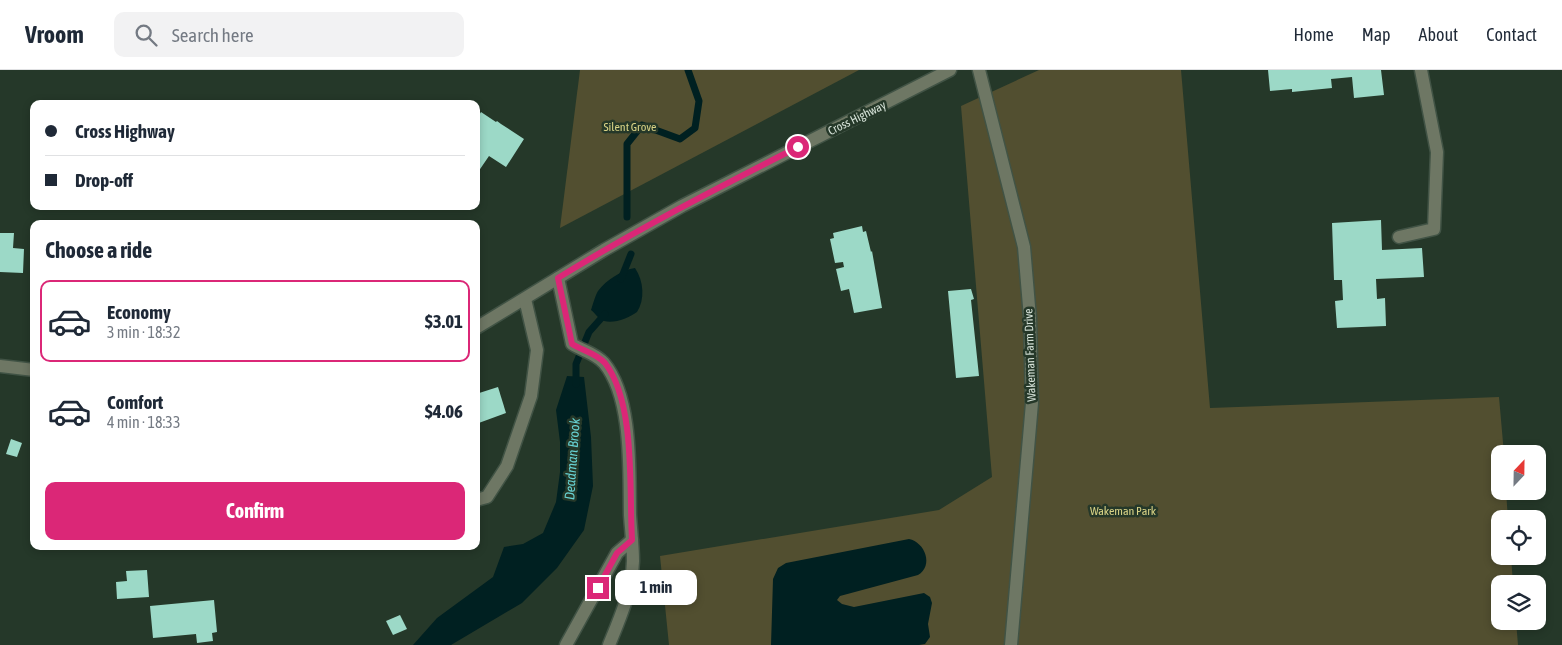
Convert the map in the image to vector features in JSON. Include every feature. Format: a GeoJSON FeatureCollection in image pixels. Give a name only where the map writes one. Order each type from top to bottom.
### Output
{"type":"FeatureCollection","features":[{"type":"Feature","properties":{"kind":"street","name":"Cross Highway"},"geometry":{"type":"LineString","coordinates":[[480,326],[604,250],[682,206],[950,70]]}},
{"type":"Feature","properties":{"kind":"street","name":"Wakeman Farm Drive"},"geometry":{"type":"LineString","coordinates":[[979,70],[1024,247],[1031,327],[1032,403],[1011,645]]}},
{"type":"Feature","properties":{"kind":"street"},"geometry":{"type":"LineString","coordinates":[[1399,237],[1434,229],[1437,152],[1421,70]]}},
{"type":"Feature","properties":{"kind":"street"},"geometry":{"type":"LineString","coordinates":[[558,278],[572,344],[581,350],[593,353],[604,363],[618,388],[624,413],[629,460],[633,562],[626,601],[608,645]]}},
{"type":"Feature","properties":{"kind":"street"},"geometry":{"type":"LineString","coordinates":[[480,499],[487,497],[507,466],[531,396],[537,350],[525,299]]}},
{"type":"Feature","properties":{"kind":"street"},"geometry":{"type":"LineString","coordinates":[[0,366],[30,370]]}},
{"type":"Feature","properties":{"kind":"street"},"geometry":{"type":"LineString","coordinates":[[566,645],[617,553],[632,540]]}},
{"type":"Feature","properties":{"kind":"green space","name":"Silent Grove"},"geometry":{"type":"Polygon","coordinates":[[[580,70],[859,70],[560,228],[580,70]]]}},
{"type":"Feature","properties":{"kind":"green space","name":"Wakeman Park"},"geometry":{"type":"Polygon","coordinates":[[[1039,70],[1181,70],[1210,408],[1499,397],[1503,445],[1491,445],[1491,500],[1507,500],[1507,510],[1491,510],[1491,565],[1512,565],[1512,575],[1491,575],[1491,630],[1517,630],[1518,645],[669,645],[660,556],[939,510],[992,477],[961,106],[1039,70]]]}},
{"type":"Feature","properties":{"kind":"water"},"geometry":{"type":"Polygon","coordinates":[[[635,268],[642,284],[641,302],[637,312],[617,321],[608,322],[600,319],[591,310],[598,291],[615,276],[635,268]]]}},
{"type":"Feature","properties":{"kind":"water"},"geometry":{"type":"Polygon","coordinates":[[[567,376],[584,377],[591,437],[593,486],[584,530],[557,568],[522,603],[451,645],[413,645],[437,618],[493,577],[504,547],[523,544],[543,533],[556,502],[560,472],[560,442],[556,410],[567,376]]]}},
{"type":"Feature","properties":{"kind":"water"},"geometry":{"type":"Polygon","coordinates":[[[909,539],[915,541],[926,555],[926,566],[923,571],[918,575],[840,596],[837,600],[842,604],[854,607],[924,593],[930,597],[932,603],[928,624],[930,637],[925,644],[771,645],[773,579],[778,568],[786,563],[909,539]]]}},
{"type":"Feature","properties":{"kind":"building"},"geometry":{"type":"Polygon","coordinates":[[[1268,70],[1381,70],[1384,95],[1354,98],[1352,77],[1331,79],[1332,88],[1292,92],[1292,89],[1270,91],[1268,70]]]}},
{"type":"Feature","properties":{"kind":"building"},"geometry":{"type":"Polygon","coordinates":[[[481,112],[497,121],[524,139],[506,167],[489,156],[480,169],[481,112]]]}},
{"type":"Feature","properties":{"kind":"building"},"geometry":{"type":"Polygon","coordinates":[[[1381,220],[1382,250],[1422,248],[1424,277],[1376,279],[1377,299],[1385,298],[1386,326],[1337,328],[1335,301],[1343,300],[1342,280],[1334,280],[1332,223],[1381,220]]]}},
{"type":"Feature","properties":{"kind":"building"},"geometry":{"type":"Polygon","coordinates":[[[862,226],[863,232],[866,231],[872,251],[882,308],[854,313],[849,289],[841,291],[836,269],[844,267],[843,262],[835,263],[830,239],[834,238],[833,233],[862,226]]]}},
{"type":"Feature","properties":{"kind":"building"},"geometry":{"type":"Polygon","coordinates":[[[0,233],[14,233],[13,248],[24,249],[23,273],[0,272],[0,233]]]}},
{"type":"Feature","properties":{"kind":"building"},"geometry":{"type":"Polygon","coordinates":[[[971,289],[974,299],[971,300],[979,376],[956,378],[948,291],[971,289]]]}},
{"type":"Feature","properties":{"kind":"building"},"geometry":{"type":"Polygon","coordinates":[[[498,387],[506,413],[480,423],[480,393],[498,387]]]}},
{"type":"Feature","properties":{"kind":"building"},"geometry":{"type":"Polygon","coordinates":[[[11,439],[22,443],[17,457],[6,454],[11,439]]]}},
{"type":"Feature","properties":{"kind":"building"},"geometry":{"type":"Polygon","coordinates":[[[147,570],[149,597],[117,599],[116,582],[127,581],[126,571],[147,570]]]}},
{"type":"Feature","properties":{"kind":"building"},"geometry":{"type":"Polygon","coordinates":[[[214,600],[217,632],[212,633],[213,641],[197,643],[196,634],[153,638],[150,606],[214,600]]]}},
{"type":"Feature","properties":{"kind":"building"},"geometry":{"type":"Polygon","coordinates":[[[400,615],[407,629],[393,635],[386,621],[400,615]]]}},
{"type":"Feature","properties":{"kind":"waterway","name":"Deadman Brook"},"geometry":{"type":"LineString","coordinates":[[627,217],[627,144],[642,125],[680,139],[695,128],[699,101],[688,70]]}},
{"type":"Feature","properties":{"kind":"waterway","name":"Deadman Brook"},"geometry":{"type":"LineString","coordinates":[[621,279],[631,254]]}},
{"type":"Feature","properties":{"kind":"waterway","name":"Deadman Brook"},"geometry":{"type":"LineString","coordinates":[[576,384],[576,364],[589,332],[605,314]]}},
{"type":"Feature","properties":{"kind":"route"},"geometry":{"type":"LineString","coordinates":[[598,588],[617,553],[632,540],[629,460],[624,413],[618,388],[604,363],[593,353],[581,350],[572,344],[558,278],[682,206],[798,147]]}}]}
